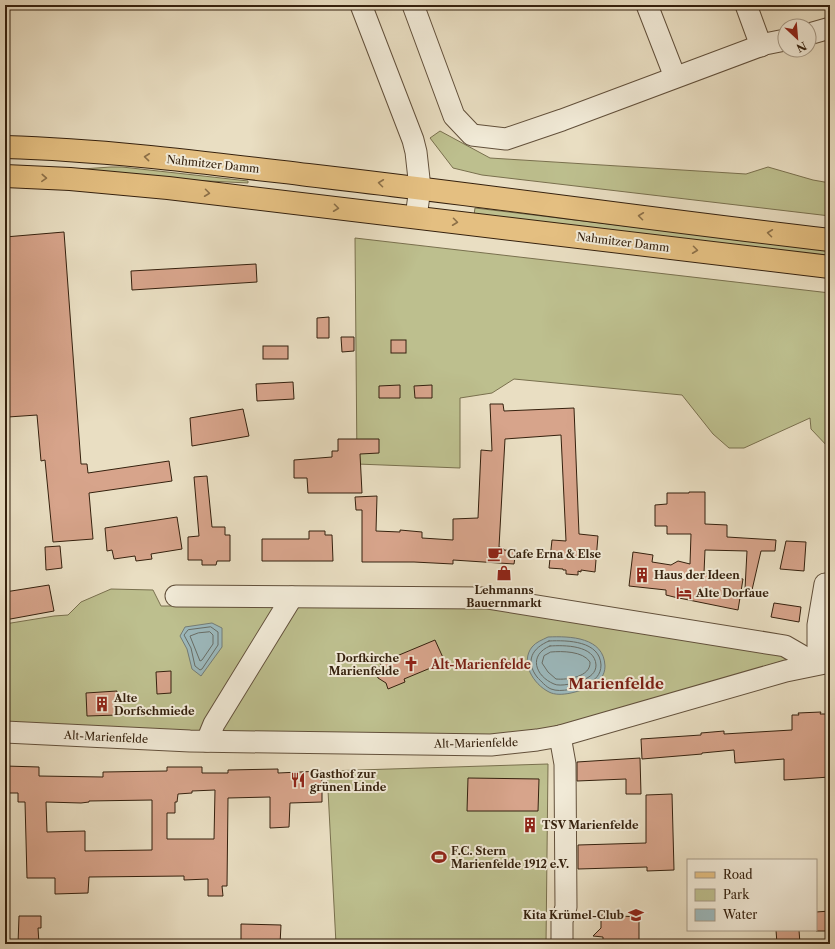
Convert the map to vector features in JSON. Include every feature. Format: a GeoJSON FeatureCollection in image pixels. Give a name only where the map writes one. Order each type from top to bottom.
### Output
{"type":"FeatureCollection","features":[{"type":"Feature","properties":{"kind":"main road","name":"Nahmitzer Damm"},"geometry":{"type":"LineString","coordinates":[[5,147],[74,150],[144,156],[420,188],[830,240]]}},
{"type":"Feature","properties":{"kind":"main road","name":"Nahmitzer Damm"},"geometry":{"type":"LineString","coordinates":[[5,176],[70,179],[168,188],[830,267]]}},
{"type":"Feature","properties":{"kind":"street"},"geometry":{"type":"LineString","coordinates":[[361,5],[413,140],[416,152],[420,188],[416,217]]}},
{"type":"Feature","properties":{"kind":"street"},"geometry":{"type":"LineString","coordinates":[[413,5],[454,116],[472,135],[506,139],[761,46],[777,42]]}},
{"type":"Feature","properties":{"kind":"street"},"geometry":{"type":"LineString","coordinates":[[647,5],[675,78]]}},
{"type":"Feature","properties":{"kind":"street"},"geometry":{"type":"LineString","coordinates":[[746,5],[761,46]]}},
{"type":"Feature","properties":{"kind":"street"},"geometry":{"type":"LineString","coordinates":[[817,32],[830,28]]}},
{"type":"Feature","properties":{"kind":"street"},"geometry":{"type":"LineString","coordinates":[[176,596],[487,598],[785,646],[818,664],[818,625],[825,584],[830,584]]}},
{"type":"Feature","properties":{"kind":"street"},"geometry":{"type":"LineString","coordinates":[[207,741],[214,724],[292,597]]}},
{"type":"Feature","properties":{"kind":"street","name":"Alt-Marienfelde"},"geometry":{"type":"LineString","coordinates":[[5,732],[207,741],[491,745],[560,736],[818,664]]}},
{"type":"Feature","properties":{"kind":"street"},"geometry":{"type":"LineString","coordinates":[[560,736],[566,764],[566,907],[562,921],[562,944]]}},
{"type":"Feature","properties":{"kind":"green space"},"geometry":{"type":"Polygon","coordinates":[[[440,131],[490,158],[746,174],[768,167],[813,180],[830,183],[830,216],[482,175],[453,168],[430,138],[440,131]]]}},
{"type":"Feature","properties":{"kind":"green space"},"geometry":{"type":"Polygon","coordinates":[[[111,167],[248,181],[248,183],[169,179],[82,171],[82,169],[111,167]]]}},
{"type":"Feature","properties":{"kind":"green space"},"geometry":{"type":"Polygon","coordinates":[[[475,208],[826,250],[825,257],[474,215],[475,208]]]}},
{"type":"Feature","properties":{"kind":"green space"},"geometry":{"type":"Polygon","coordinates":[[[355,238],[830,293],[830,449],[811,429],[810,418],[744,448],[729,448],[713,434],[682,395],[514,379],[492,393],[460,398],[460,468],[357,464],[355,238]]]}},
{"type":"Feature","properties":{"kind":"green space"},"geometry":{"type":"Polygon","coordinates":[[[111,589],[153,590],[161,606],[489,606],[778,653],[786,660],[549,730],[491,737],[133,730],[5,724],[5,624],[68,615],[81,602],[111,589]]]}},
{"type":"Feature","properties":{"kind":"green space","name":"F.C. Stern Marienfelde 1912 e.V."},"geometry":{"type":"Polygon","coordinates":[[[548,764],[546,944],[336,944],[327,771],[548,764]]]}},
{"type":"Feature","properties":{"kind":"water"},"geometry":{"type":"Polygon","coordinates":[[[212,623],[222,628],[222,647],[201,676],[192,669],[187,649],[180,636],[185,627],[212,623]]]}},
{"type":"Feature","properties":{"kind":"water"},"geometry":{"type":"Polygon","coordinates":[[[548,637],[566,637],[584,640],[599,649],[603,656],[605,666],[600,680],[588,687],[565,694],[554,694],[538,684],[530,672],[527,659],[532,647],[539,641],[548,637]]]}},
{"type":"Feature","properties":{"kind":"building"},"geometry":{"type":"Polygon","coordinates":[[[64,232],[81,464],[87,464],[88,473],[169,461],[172,481],[89,493],[93,539],[53,542],[45,460],[41,461],[37,415],[8,417],[5,383],[5,237],[64,232]]]}},
{"type":"Feature","properties":{"kind":"building"},"geometry":{"type":"Polygon","coordinates":[[[256,264],[257,282],[132,290],[131,271],[256,264]]]}},
{"type":"Feature","properties":{"kind":"building"},"geometry":{"type":"Polygon","coordinates":[[[329,317],[329,338],[317,338],[317,318],[329,317]]]}},
{"type":"Feature","properties":{"kind":"building"},"geometry":{"type":"Polygon","coordinates":[[[341,337],[354,337],[354,351],[342,352],[341,337]]]}},
{"type":"Feature","properties":{"kind":"building"},"geometry":{"type":"Polygon","coordinates":[[[391,340],[406,340],[406,353],[391,353],[391,340]]]}},
{"type":"Feature","properties":{"kind":"building"},"geometry":{"type":"Polygon","coordinates":[[[263,346],[288,346],[288,359],[263,359],[263,346]]]}},
{"type":"Feature","properties":{"kind":"building"},"geometry":{"type":"Polygon","coordinates":[[[293,382],[294,399],[257,401],[256,384],[293,382]]]}},
{"type":"Feature","properties":{"kind":"building"},"geometry":{"type":"Polygon","coordinates":[[[400,385],[400,398],[379,398],[379,386],[400,385]]]}},
{"type":"Feature","properties":{"kind":"building"},"geometry":{"type":"Polygon","coordinates":[[[432,385],[432,398],[415,398],[414,386],[432,385]]]}},
{"type":"Feature","properties":{"kind":"building"},"geometry":{"type":"Polygon","coordinates":[[[490,404],[503,404],[504,411],[574,408],[579,534],[598,536],[595,572],[581,570],[581,572],[578,571],[578,575],[566,574],[566,570],[549,568],[552,540],[566,541],[561,435],[505,439],[499,547],[503,548],[504,550],[516,551],[514,564],[453,560],[453,564],[362,562],[362,510],[356,510],[355,497],[377,496],[376,531],[400,532],[400,530],[422,532],[422,538],[453,540],[453,519],[478,518],[481,450],[492,451],[490,404]]]}},
{"type":"Feature","properties":{"kind":"building"},"geometry":{"type":"Polygon","coordinates":[[[243,409],[249,436],[192,446],[190,418],[243,409]]]}},
{"type":"Feature","properties":{"kind":"building"},"geometry":{"type":"Polygon","coordinates":[[[338,439],[379,439],[379,453],[360,454],[362,493],[308,493],[307,478],[294,478],[294,460],[332,457],[332,451],[338,451],[338,439]]]}},
{"type":"Feature","properties":{"kind":"building"},"geometry":{"type":"Polygon","coordinates":[[[207,476],[212,527],[225,527],[225,535],[230,535],[230,561],[217,561],[216,565],[202,565],[202,560],[188,560],[188,537],[199,536],[194,477],[207,476]]]}},
{"type":"Feature","properties":{"kind":"building"},"geometry":{"type":"Polygon","coordinates":[[[705,492],[705,524],[727,525],[727,537],[776,540],[775,551],[761,551],[752,590],[745,589],[747,551],[705,550],[704,573],[743,579],[738,610],[666,595],[666,590],[629,586],[633,552],[653,555],[652,562],[671,565],[678,561],[690,564],[691,534],[667,534],[667,526],[655,526],[655,505],[667,504],[667,493],[705,492]]]}},
{"type":"Feature","properties":{"kind":"building"},"geometry":{"type":"Polygon","coordinates":[[[177,517],[182,549],[151,554],[152,559],[136,561],[135,556],[114,559],[112,550],[107,551],[105,528],[177,517]]]}},
{"type":"Feature","properties":{"kind":"building"},"geometry":{"type":"Polygon","coordinates":[[[309,531],[325,531],[325,535],[332,535],[333,561],[262,561],[262,539],[309,539],[309,531]]]}},
{"type":"Feature","properties":{"kind":"building"},"geometry":{"type":"Polygon","coordinates":[[[786,541],[806,542],[804,571],[780,569],[786,541]]]}},
{"type":"Feature","properties":{"kind":"building"},"geometry":{"type":"Polygon","coordinates":[[[60,546],[62,568],[46,570],[45,547],[60,546]]]}},
{"type":"Feature","properties":{"kind":"building"},"geometry":{"type":"Polygon","coordinates":[[[49,585],[54,611],[5,620],[5,592],[49,585]]]}},
{"type":"Feature","properties":{"kind":"building"},"geometry":{"type":"Polygon","coordinates":[[[774,603],[801,607],[799,622],[771,617],[774,603]]]}},
{"type":"Feature","properties":{"kind":"building","name":"Dorfkirche Marienfelde"},"geometry":{"type":"Polygon","coordinates":[[[435,640],[445,662],[404,679],[405,682],[388,689],[386,683],[378,678],[376,672],[381,665],[380,663],[435,640]]]}},
{"type":"Feature","properties":{"kind":"building"},"geometry":{"type":"Polygon","coordinates":[[[171,671],[171,693],[157,694],[156,672],[171,671]]]}},
{"type":"Feature","properties":{"kind":"building","name":"Alte Dorfschmiede"},"geometry":{"type":"Polygon","coordinates":[[[117,691],[118,715],[87,716],[86,693],[117,691]]]}},
{"type":"Feature","properties":{"kind":"building"},"geometry":{"type":"Polygon","coordinates":[[[821,712],[820,714],[828,714],[829,739],[826,739],[830,777],[784,780],[784,759],[735,763],[734,750],[642,759],[641,739],[701,735],[701,733],[724,731],[724,734],[792,730],[792,715],[799,715],[798,713],[821,712]]]}},
{"type":"Feature","properties":{"kind":"building"},"geometry":{"type":"Polygon","coordinates":[[[640,758],[641,794],[626,794],[626,779],[577,781],[577,762],[640,758]]]}},
{"type":"Feature","properties":{"kind":"building"},"geometry":{"type":"Polygon","coordinates":[[[5,766],[39,767],[39,776],[103,777],[103,772],[167,771],[167,767],[202,767],[202,773],[228,773],[228,770],[278,769],[278,773],[322,771],[322,802],[290,803],[289,827],[270,828],[270,797],[228,798],[227,886],[222,886],[223,896],[208,896],[208,879],[184,880],[184,876],[89,877],[88,893],[55,894],[55,878],[27,878],[25,802],[18,802],[18,793],[5,793],[5,766]],[[215,790],[192,791],[192,793],[178,794],[177,802],[175,802],[175,813],[167,813],[167,839],[214,839],[215,790]],[[152,800],[89,801],[81,803],[46,802],[47,832],[85,831],[85,851],[152,850],[152,800]]]}},
{"type":"Feature","properties":{"kind":"building","name":"TSV Marienfelde"},"geometry":{"type":"Polygon","coordinates":[[[468,778],[539,779],[538,811],[467,811],[468,778]]]}},
{"type":"Feature","properties":{"kind":"building"},"geometry":{"type":"Polygon","coordinates":[[[672,794],[674,870],[647,871],[647,867],[578,869],[578,845],[646,843],[646,795],[672,794]]]}},
{"type":"Feature","properties":{"kind":"building"},"geometry":{"type":"Polygon","coordinates":[[[830,911],[830,931],[817,931],[817,912],[830,911]]]}},
{"type":"Feature","properties":{"kind":"building"},"geometry":{"type":"Polygon","coordinates":[[[601,915],[639,917],[639,944],[603,944],[603,937],[593,936],[601,928],[601,915]]]}},
{"type":"Feature","properties":{"kind":"building"},"geometry":{"type":"Polygon","coordinates":[[[19,916],[41,916],[41,928],[38,928],[39,944],[18,944],[19,916]]]}},
{"type":"Feature","properties":{"kind":"building"},"geometry":{"type":"Polygon","coordinates":[[[241,924],[281,925],[280,944],[241,944],[241,924]]]}},
{"type":"Feature","properties":{"kind":"building"},"geometry":{"type":"Polygon","coordinates":[[[776,931],[799,931],[800,944],[777,944],[776,931]]]}},
{"type":"Feature","properties":{"kind":"place","name":"Cafe Erna & Else"},"geometry":{"type":"Point","coordinates":[495,554]}},
{"type":"Feature","properties":{"kind":"place","name":"Lehmanns Bauernmarkt"},"geometry":{"type":"Point","coordinates":[504,573]}},
{"type":"Feature","properties":{"kind":"place","name":"Haus der Ideen"},"geometry":{"type":"Point","coordinates":[642,575]}},
{"type":"Feature","properties":{"kind":"place","name":"Alte Dorfaue"},"geometry":{"type":"Point","coordinates":[684,593]}},
{"type":"Feature","properties":{"kind":"place","name":"Dorfkirche Marienfelde"},"geometry":{"type":"Point","coordinates":[411,664]}},
{"type":"Feature","properties":{"kind":"place","name":"Alte Dorfschmiede"},"geometry":{"type":"Point","coordinates":[102,704]}},
{"type":"Feature","properties":{"kind":"place","name":"Gasthof zur grünen Linde"},"geometry":{"type":"Point","coordinates":[298,780]}},
{"type":"Feature","properties":{"kind":"place","name":"TSV Marienfelde"},"geometry":{"type":"Point","coordinates":[530,825]}},
{"type":"Feature","properties":{"kind":"place","name":"F.C. Stern Marienfelde 1912 e.V."},"geometry":{"type":"Point","coordinates":[439,857]}},
{"type":"Feature","properties":{"kind":"place","name":"Kita Krümel-Club"},"geometry":{"type":"Point","coordinates":[636,915]}},
{"type":"Feature","properties":{"kind":"district","name":"Alt-Marienfelde"},"geometry":{"type":"Point","coordinates":[481,664]}},
{"type":"Feature","properties":{"kind":"district","name":"Marienfelde"},"geometry":{"type":"Point","coordinates":[616,683]}}]}
